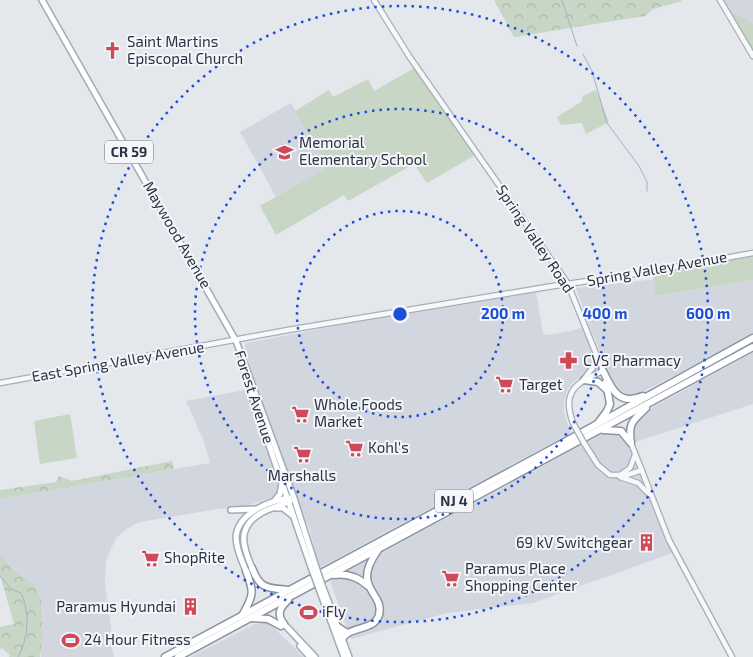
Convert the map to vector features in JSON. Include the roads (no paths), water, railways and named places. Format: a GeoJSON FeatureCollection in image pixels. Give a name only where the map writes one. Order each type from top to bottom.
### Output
{"type":"FeatureCollection","features":[{"type":"Feature","properties":{"kind":"highway","name":"NJ 4"},"geometry":{"type":"LineString","coordinates":[[291,592],[328,576],[378,549],[598,428],[662,387],[753,338]]}},
{"type":"Feature","properties":{"kind":"highway","name":"NJ 4"},"geometry":{"type":"LineString","coordinates":[[178,657],[291,592],[753,347]]}},
{"type":"Feature","properties":{"kind":"highway"},"geometry":{"type":"LineString","coordinates":[[603,371],[611,388],[622,398],[636,398],[662,387]]}},
{"type":"Feature","properties":{"kind":"highway"},"geometry":{"type":"LineString","coordinates":[[603,371],[610,399],[609,407],[598,428],[621,432],[632,443]]}},
{"type":"Feature","properties":{"kind":"highway"},"geometry":{"type":"LineString","coordinates":[[584,380],[598,382],[607,390]]}},
{"type":"Feature","properties":{"kind":"highway"},"geometry":{"type":"LineString","coordinates":[[632,443],[629,430],[631,424],[652,401]]}},
{"type":"Feature","properties":{"kind":"highway"},"geometry":{"type":"LineString","coordinates":[[342,640],[348,633],[370,625],[378,616],[379,607],[367,580],[367,568],[378,549]]}},
{"type":"Feature","properties":{"kind":"highway"},"geometry":{"type":"LineString","coordinates":[[249,569],[263,586],[291,592],[280,609],[282,625]]}},
{"type":"Feature","properties":{"kind":"highway"},"geometry":{"type":"LineString","coordinates":[[249,569],[253,590],[246,617],[268,619],[282,625]]}},
{"type":"Feature","properties":{"kind":"highway"},"geometry":{"type":"LineString","coordinates":[[328,576],[348,575],[360,579],[370,588]]}},
{"type":"Feature","properties":{"kind":"highway","name":"NJ 4"},"geometry":{"type":"LineString","coordinates":[[165,657],[246,617]]}},
{"type":"Feature","properties":{"kind":"highway"},"geometry":{"type":"LineString","coordinates":[[338,627],[348,633]]}},
{"type":"Feature","properties":{"kind":"main road","name":"Maywood Avenue"},"geometry":{"type":"LineString","coordinates":[[42,0],[236,341]]}},
{"type":"Feature","properties":{"kind":"main road","name":"Forest Avenue"},"geometry":{"type":"LineString","coordinates":[[236,341],[248,387],[293,517],[313,565]]}},
{"type":"Feature","properties":{"kind":"main road","name":"Forest Avenue"},"geometry":{"type":"LineString","coordinates":[[236,341],[294,498],[313,565],[342,650],[342,657]]}},
{"type":"Feature","properties":{"kind":"main road"},"geometry":{"type":"LineString","coordinates":[[249,569],[244,546],[244,535],[252,520],[273,505],[280,494],[282,481]]}},
{"type":"Feature","properties":{"kind":"main road"},"geometry":{"type":"LineString","coordinates":[[231,510],[258,508],[294,498]]}},
{"type":"Feature","properties":{"kind":"main road"},"geometry":{"type":"LineString","coordinates":[[273,505],[283,508],[293,517]]}},
{"type":"Feature","properties":{"kind":"main road"},"geometry":{"type":"LineString","coordinates":[[249,569],[237,546],[236,537],[238,529],[245,518],[258,508]]}},
{"type":"Feature","properties":{"kind":"main road","name":"Forest Avenue"},"geometry":{"type":"LineString","coordinates":[[320,586],[349,657]]}},
{"type":"Feature","properties":{"kind":"main road"},"geometry":{"type":"LineString","coordinates":[[282,625],[310,657]]}},
{"type":"Feature","properties":{"kind":"main road"},"geometry":{"type":"LineString","coordinates":[[282,625],[315,657]]}},
{"type":"Feature","properties":{"kind":"street","name":"Spring Valley Road"},"geometry":{"type":"LineString","coordinates":[[374,0],[409,56],[568,284],[603,371]]}},
{"type":"Feature","properties":{"kind":"street"},"geometry":{"type":"LineString","coordinates":[[720,0],[753,56]]}},
{"type":"Feature","properties":{"kind":"street","name":"Spring Valley Avenue"},"geometry":{"type":"LineString","coordinates":[[236,341],[304,327],[648,272],[652,269],[658,270],[753,252]]}},
{"type":"Feature","properties":{"kind":"street","name":"East Spring Valley Avenue"},"geometry":{"type":"LineString","coordinates":[[0,383],[236,341]]}},
{"type":"Feature","properties":{"kind":"street"},"geometry":{"type":"LineString","coordinates":[[584,380],[594,366],[596,351]]}},
{"type":"Feature","properties":{"kind":"street"},"geometry":{"type":"LineString","coordinates":[[603,371],[577,385],[571,394],[569,407],[573,423],[602,470],[610,475],[638,482],[653,499]]}},
{"type":"Feature","properties":{"kind":"street"},"geometry":{"type":"LineString","coordinates":[[632,443],[671,544],[732,657]]}},
{"type":"Feature","properties":{"kind":"street"},"geometry":{"type":"LineString","coordinates":[[617,476],[630,468],[636,454]]}},
{"type":"Feature","properties":{"kind":"street"},"geometry":{"type":"LineString","coordinates":[[617,476],[642,470]]}},
{"type":"Feature","properties":{"kind":"waterway"},"geometry":{"type":"LineString","coordinates":[[562,0],[577,46]]}},
{"type":"Feature","properties":{"kind":"waterway"},"geometry":{"type":"LineString","coordinates":[[583,54],[592,71],[607,123],[639,166],[647,182],[647,191]]}},
{"type":"Feature","properties":{"kind":"waterway"},"geometry":{"type":"LineString","coordinates":[[0,576],[11,589],[21,593],[26,609],[26,633],[18,657]]}},
{"type":"Feature","properties":{"kind":"place","name":"Saint Martins Episcopal Church"},"geometry":{"type":"Point","coordinates":[113,51]}},
{"type":"Feature","properties":{"kind":"place","name":"Memorial Elementary School"},"geometry":{"type":"Point","coordinates":[285,152]}},
{"type":"Feature","properties":{"kind":"place","name":"CVS Pharmacy"},"geometry":{"type":"Point","coordinates":[569,361]}},
{"type":"Feature","properties":{"kind":"place","name":"Target"},"geometry":{"type":"Point","coordinates":[505,385]}},
{"type":"Feature","properties":{"kind":"place","name":"Whole Foods Market"},"geometry":{"type":"Point","coordinates":[300,414]}},
{"type":"Feature","properties":{"kind":"place","name":"Kohl's"},"geometry":{"type":"Point","coordinates":[354,448]}},
{"type":"Feature","properties":{"kind":"place","name":"Marshalls"},"geometry":{"type":"Point","coordinates":[302,455]}},
{"type":"Feature","properties":{"kind":"place","name":"69 kV Switchgear"},"geometry":{"type":"Point","coordinates":[647,543]}},
{"type":"Feature","properties":{"kind":"place","name":"ShopRite"},"geometry":{"type":"Point","coordinates":[150,558]}},
{"type":"Feature","properties":{"kind":"place","name":"Paramus Place Shopping Center"},"geometry":{"type":"Point","coordinates":[451,578]}},
{"type":"Feature","properties":{"kind":"place","name":"Paramus Hyundai"},"geometry":{"type":"Point","coordinates":[190,607]}},
{"type":"Feature","properties":{"kind":"place","name":"iFly"},"geometry":{"type":"Point","coordinates":[308,612]}},
{"type":"Feature","properties":{"kind":"place","name":"24 Hour Fitness"},"geometry":{"type":"Point","coordinates":[70,640]}}]}
